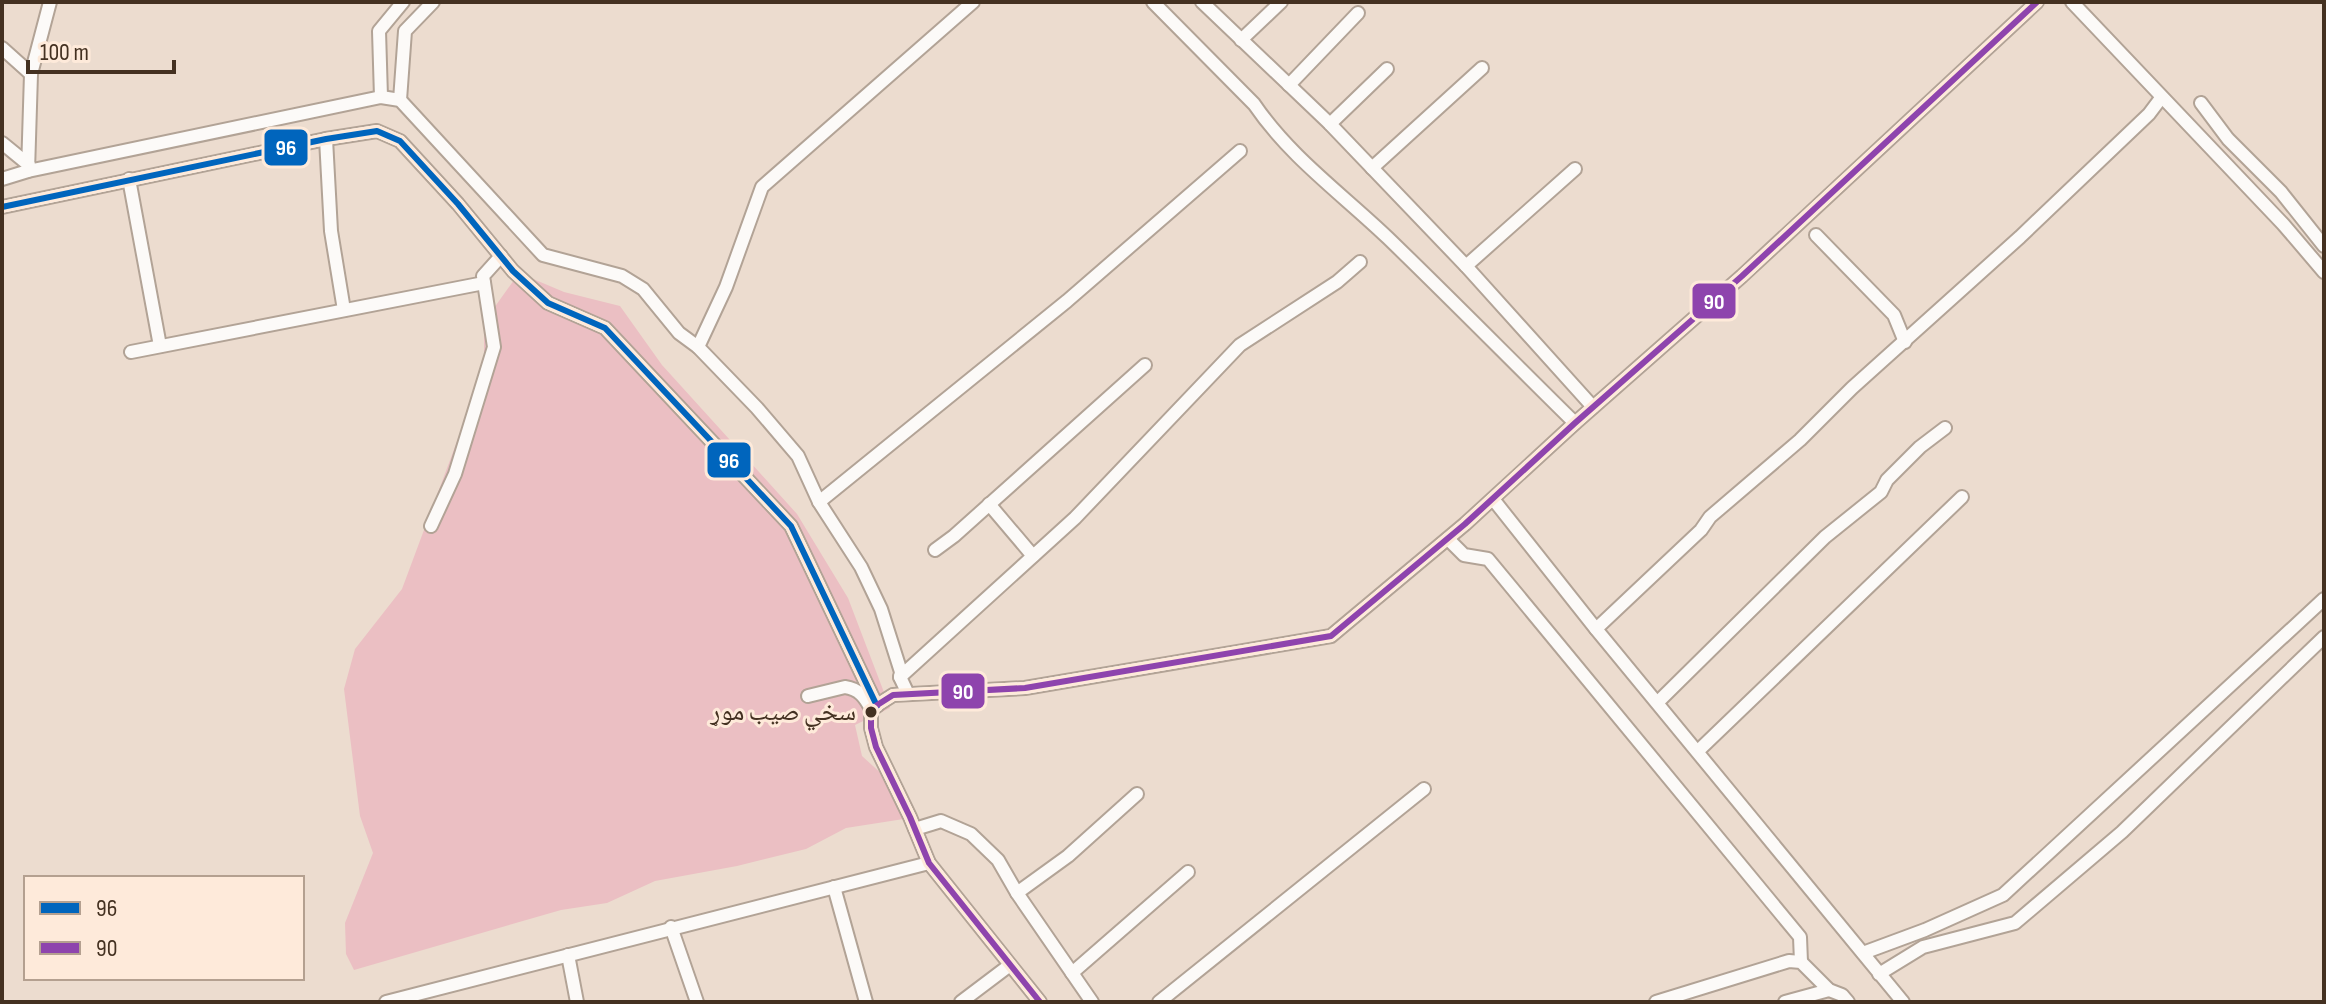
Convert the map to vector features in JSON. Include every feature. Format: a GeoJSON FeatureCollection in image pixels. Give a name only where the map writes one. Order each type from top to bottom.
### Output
{"type":"FeatureCollection","features":[{"type":"Feature","properties":{"kind":"street"},"geometry":{"type":"LineString","coordinates":[[28,168],[31,74],[50,2]]}},
{"type":"Feature","properties":{"kind":"street"},"geometry":{"type":"LineString","coordinates":[[381,97],[379,31],[403,2]]}},
{"type":"Feature","properties":{"kind":"street"},"geometry":{"type":"LineString","coordinates":[[400,100],[405,31],[433,2]]}},
{"type":"Feature","properties":{"kind":"street"},"geometry":{"type":"LineString","coordinates":[[698,347],[726,287],[762,187],[973,2]]}},
{"type":"Feature","properties":{"kind":"street"},"geometry":{"type":"LineString","coordinates":[[1153,2],[1254,104],[1319,178],[1385,236],[1575,423]]}},
{"type":"Feature","properties":{"kind":"street"},"geometry":{"type":"LineString","coordinates":[[1202,2],[1330,124],[1466,266],[1593,407]]}},
{"type":"Feature","properties":{"kind":"street"},"geometry":{"type":"LineString","coordinates":[[1241,40],[1281,2]]}},
{"type":"Feature","properties":{"kind":"street"},"geometry":{"type":"LineString","coordinates":[[874,707],[893,695],[1025,688],[1331,636],[1448,539],[1742,276],[2037,2]]}},
{"type":"Feature","properties":{"kind":"street"},"geometry":{"type":"LineString","coordinates":[[2072,2],[2283,224],[2324,272]]}},
{"type":"Feature","properties":{"kind":"street"},"geometry":{"type":"LineString","coordinates":[[1289,85],[1358,13]]}},
{"type":"Feature","properties":{"kind":"street"},"geometry":{"type":"LineString","coordinates":[[2,48],[31,74]]}},
{"type":"Feature","properties":{"kind":"street"},"geometry":{"type":"LineString","coordinates":[[1372,168],[1482,68]]}},
{"type":"Feature","properties":{"kind":"street"},"geometry":{"type":"LineString","coordinates":[[1330,124],[1387,69]]}},
{"type":"Feature","properties":{"kind":"street"},"geometry":{"type":"LineString","coordinates":[[2,179],[28,168],[381,97],[400,100],[543,255],[622,276],[643,289],[679,333],[698,347],[757,408],[798,456],[819,502],[857,558],[881,609],[900,677],[908,694]]}},
{"type":"Feature","properties":{"kind":"street"},"geometry":{"type":"LineString","coordinates":[[1596,629],[1701,530],[1710,517],[1800,440],[1852,388],[2097,164],[2149,114],[2161,98]]}},
{"type":"Feature","properties":{"kind":"street"},"geometry":{"type":"LineString","coordinates":[[2201,103],[2228,139],[2281,192],[2324,246]]}},
{"type":"Feature","properties":{"kind":"street"},"geometry":{"type":"LineString","coordinates":[[2,207],[326,139],[377,131],[400,141],[513,271],[548,303],[605,328],[791,526],[874,707],[871,728],[876,747],[929,863],[1040,1002]]}},
{"type":"Feature","properties":{"kind":"street"},"geometry":{"type":"LineString","coordinates":[[326,139],[331,231],[344,310]]}},
{"type":"Feature","properties":{"kind":"street"},"geometry":{"type":"LineString","coordinates":[[2,143],[28,168]]}},
{"type":"Feature","properties":{"kind":"street"},"geometry":{"type":"LineString","coordinates":[[819,502],[1067,301],[1240,151]]}},
{"type":"Feature","properties":{"kind":"street"},"geometry":{"type":"LineString","coordinates":[[1466,266],[1575,169]]}},
{"type":"Feature","properties":{"kind":"street"},"geometry":{"type":"LineString","coordinates":[[129,179],[160,346]]}},
{"type":"Feature","properties":{"kind":"street"},"geometry":{"type":"LineString","coordinates":[[1816,235],[1894,315],[1905,342]]}},
{"type":"Feature","properties":{"kind":"street"},"geometry":{"type":"LineString","coordinates":[[431,526],[455,474],[494,347],[483,276],[501,256]]}},
{"type":"Feature","properties":{"kind":"street"},"geometry":{"type":"LineString","coordinates":[[900,677],[1085,507],[1240,345],[1337,282],[1360,262]]}},
{"type":"Feature","properties":{"kind":"street"},"geometry":{"type":"LineString","coordinates":[[131,352],[484,283]]}},
{"type":"Feature","properties":{"kind":"street"},"geometry":{"type":"LineString","coordinates":[[935,550],[1145,365]]}},
{"type":"Feature","properties":{"kind":"street"},"geometry":{"type":"LineString","coordinates":[[1658,702],[1825,537],[1881,492],[1887,480],[1920,447],[1945,428]]}},
{"type":"Feature","properties":{"kind":"street"},"geometry":{"type":"LineString","coordinates":[[1698,751],[1962,497]]}},
{"type":"Feature","properties":{"kind":"street"},"geometry":{"type":"LineString","coordinates":[[1493,499],[1903,1002]]}},
{"type":"Feature","properties":{"kind":"street"},"geometry":{"type":"LineString","coordinates":[[989,504],[1033,556]]}},
{"type":"Feature","properties":{"kind":"street"},"geometry":{"type":"LineString","coordinates":[[1448,539],[1464,555],[1488,559],[1800,937],[1801,962]]}},
{"type":"Feature","properties":{"kind":"street"},"geometry":{"type":"LineString","coordinates":[[1863,953],[1925,930],[2003,895],[2324,599]]}},
{"type":"Feature","properties":{"kind":"street"},"geometry":{"type":"LineString","coordinates":[[1879,974],[1923,947],[2015,923],[2122,832],[2324,637]]}},
{"type":"Feature","properties":{"kind":"street"},"geometry":{"type":"LineString","coordinates":[[808,696],[851,688],[874,707]]}},
{"type":"Feature","properties":{"kind":"street"},"geometry":{"type":"LineString","coordinates":[[1159,1002],[1424,789]]}},
{"type":"Feature","properties":{"kind":"street"},"geometry":{"type":"LineString","coordinates":[[1017,893],[1068,856],[1137,794]]}},
{"type":"Feature","properties":{"kind":"street"},"geometry":{"type":"LineString","coordinates":[[915,829],[941,821],[971,834],[998,860],[1092,1002]]}},
{"type":"Feature","properties":{"kind":"street"},"geometry":{"type":"LineString","coordinates":[[386,1002],[929,863]]}},
{"type":"Feature","properties":{"kind":"street"},"geometry":{"type":"LineString","coordinates":[[1072,973],[1188,872]]}},
{"type":"Feature","properties":{"kind":"street"},"geometry":{"type":"LineString","coordinates":[[834,887],[866,1002]]}},
{"type":"Feature","properties":{"kind":"street"},"geometry":{"type":"LineString","coordinates":[[671,927],[697,1002]]}},
{"type":"Feature","properties":{"kind":"street"},"geometry":{"type":"LineString","coordinates":[[568,955],[577,1002]]}},
{"type":"Feature","properties":{"kind":"street"},"geometry":{"type":"LineString","coordinates":[[1656,1002],[1789,961],[1801,962],[1829,990],[1842,995],[1848,1002]]}},
{"type":"Feature","properties":{"kind":"street"},"geometry":{"type":"LineString","coordinates":[[961,1002],[1010,965]]}},
{"type":"Feature","properties":{"kind":"street"},"geometry":{"type":"LineString","coordinates":[[1785,1002],[1829,990]]}},
{"type":"Feature","properties":{"kind":"shaded area"},"geometry":{"type":"Polygon","coordinates":[[[519,273],[564,292],[620,306],[662,365],[797,514],[848,598],[890,708],[855,725],[862,756],[895,786],[910,818],[846,828],[806,849],[655,881],[607,903],[561,910],[354,970],[346,954],[345,923],[373,853],[360,816],[344,689],[355,649],[402,589],[484,369],[484,322],[519,273]]]}},
{"type":"Feature","properties":{"kind":"transit line","name":"90"},"geometry":{"type":"LineString","coordinates":[[1040,1002],[929,863],[876,747],[871,728],[871,709],[893,695],[1025,688],[1331,636],[1465,524],[1742,276],[2037,2]]}},
{"type":"Feature","properties":{"kind":"transit line","name":"96"},"geometry":{"type":"LineString","coordinates":[[2,207],[326,139],[377,131],[400,141],[458,204],[513,271],[548,303],[605,328],[791,526],[877,706]]}},
{"type":"Feature","properties":{"kind":"place","name":"سخي صیب موړ"},"geometry":{"type":"Point","coordinates":[871,712]}}]}
